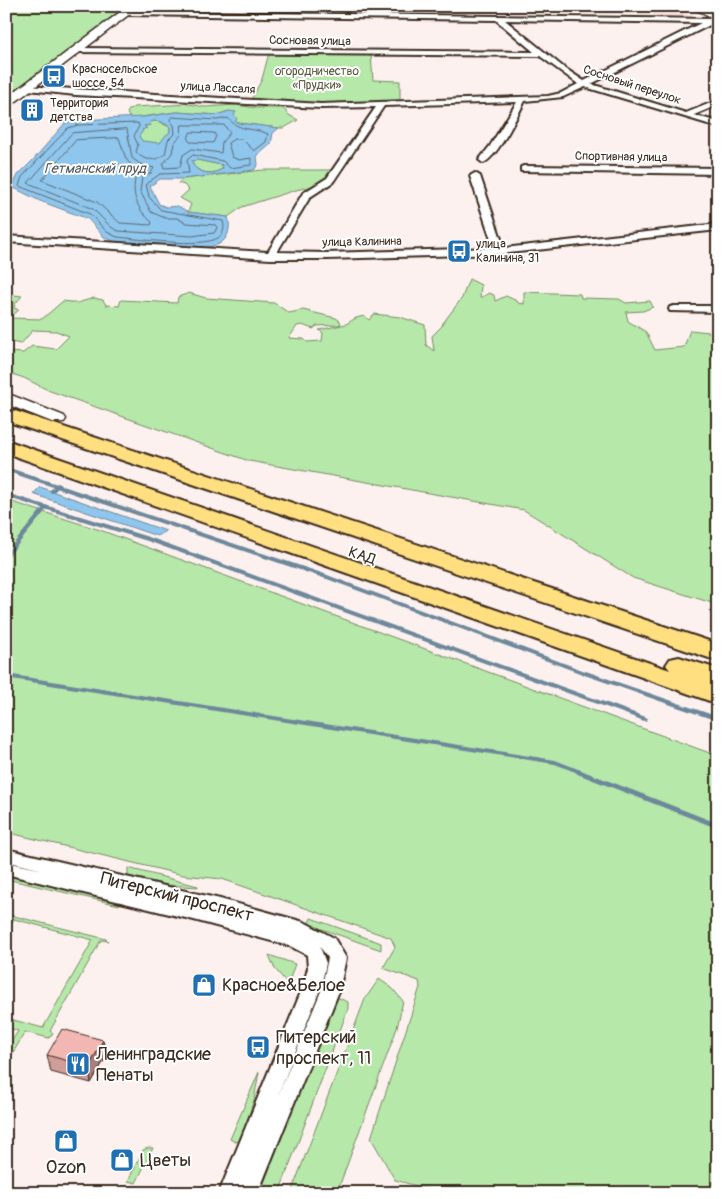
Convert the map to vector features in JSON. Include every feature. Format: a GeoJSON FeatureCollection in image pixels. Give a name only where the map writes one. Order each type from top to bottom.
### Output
{"type":"FeatureCollection","features":[{"type":"Feature","properties":{"kind":"highway"},"geometry":{"type":"LineString","coordinates":[[6,400],[58,419],[718,638]]}},
{"type":"Feature","properties":{"kind":"highway","name":"КАД"},"geometry":{"type":"LineString","coordinates":[[6,414],[718,653]]}},
{"type":"Feature","properties":{"kind":"highway","name":"КАД"},"geometry":{"type":"LineString","coordinates":[[6,434],[718,678]]}},
{"type":"Feature","properties":{"kind":"highway"},"geometry":{"type":"LineString","coordinates":[[6,446],[718,696]]}},
{"type":"Feature","properties":{"kind":"highway"},"geometry":{"type":"LineString","coordinates":[[332,509],[530,589]]}},
{"type":"Feature","properties":{"kind":"main road"},"geometry":{"type":"LineString","coordinates":[[6,104],[136,6]]}},
{"type":"Feature","properties":{"kind":"main road"},"geometry":{"type":"LineString","coordinates":[[693,6],[716,19]]}},
{"type":"Feature","properties":{"kind":"main road"},"geometry":{"type":"LineString","coordinates":[[6,450],[43,458]]}},
{"type":"Feature","properties":{"kind":"street"},"geometry":{"type":"LineString","coordinates":[[276,15],[285,6]]}},
{"type":"Feature","properties":{"kind":"street"},"geometry":{"type":"LineString","coordinates":[[126,14],[480,15],[498,18],[716,19]]}},
{"type":"Feature","properties":{"kind":"street","name":"Сосновый переулок"},"geometry":{"type":"LineString","coordinates":[[498,18],[542,54],[584,84],[718,125]]}},
{"type":"Feature","properties":{"kind":"street","name":"улица Лассаля"},"geometry":{"type":"LineString","coordinates":[[28,88],[76,93],[298,105],[381,105],[557,97],[716,19]]}},
{"type":"Feature","properties":{"kind":"street","name":"Сосновая улица"},"geometry":{"type":"LineString","coordinates":[[79,50],[542,54]]}},
{"type":"Feature","properties":{"kind":"street"},"geometry":{"type":"LineString","coordinates":[[483,160],[494,147],[522,100]]}},
{"type":"Feature","properties":{"kind":"street"},"geometry":{"type":"LineString","coordinates":[[685,116],[718,102]]}},
{"type":"Feature","properties":{"kind":"street"},"geometry":{"type":"LineString","coordinates":[[270,256],[306,195],[330,180],[381,105]]}},
{"type":"Feature","properties":{"kind":"street","name":"Спортивная улица"},"geometry":{"type":"LineString","coordinates":[[524,169],[718,171]]}},
{"type":"Feature","properties":{"kind":"street"},"geometry":{"type":"LineString","coordinates":[[475,176],[500,251]]}},
{"type":"Feature","properties":{"kind":"street","name":"улица Калинина"},"geometry":{"type":"LineString","coordinates":[[6,239],[270,256],[500,251],[718,227]]}},
{"type":"Feature","properties":{"kind":"street"},"geometry":{"type":"LineString","coordinates":[[674,309],[718,309]]}},
{"type":"Feature","properties":{"kind":"street","name":"Питерский проспект"},"geometry":{"type":"LineString","coordinates":[[6,855],[220,906],[304,929],[328,943],[337,958],[330,991],[248,1193]]}},
{"type":"Feature","properties":{"kind":"street","name":"Питерский проспект"},"geometry":{"type":"LineString","coordinates":[[6,868],[177,909],[296,941],[313,950],[317,958],[312,987],[228,1193]]}},
{"type":"Feature","properties":{"kind":"shaded area"},"geometry":{"type":"Polygon","coordinates":[[[643,6],[668,6],[697,19],[659,19],[643,6]]]}},
{"type":"Feature","properties":{"kind":"green space"},"geometry":{"type":"Polygon","coordinates":[[[6,6],[130,6],[6,101],[6,6]]]}},
{"type":"Feature","properties":{"kind":"green space","name":"огородничество «Прудки»"},"geometry":{"type":"Polygon","coordinates":[[[269,53],[371,55],[373,80],[400,81],[400,101],[311,103],[251,100],[262,79],[269,53]]]}},
{"type":"Feature","properties":{"kind":"green space"},"geometry":{"type":"Polygon","coordinates":[[[189,104],[205,107],[236,105],[256,108],[283,108],[289,115],[298,120],[284,128],[279,128],[238,123],[234,121],[229,111],[217,115],[177,112],[134,118],[129,117],[127,113],[134,107],[189,104]]]}},
{"type":"Feature","properties":{"kind":"green space"},"geometry":{"type":"Polygon","coordinates":[[[150,122],[162,122],[170,127],[170,132],[160,143],[145,143],[138,137],[144,126],[150,125],[150,122]]]}},
{"type":"Feature","properties":{"kind":"green space"},"geometry":{"type":"Polygon","coordinates":[[[197,160],[222,165],[223,168],[210,173],[201,171],[191,161],[197,160]]]}},
{"type":"Feature","properties":{"kind":"green space"},"geometry":{"type":"Polygon","coordinates":[[[263,170],[334,170],[331,176],[321,184],[242,207],[228,217],[188,212],[191,204],[180,198],[189,190],[184,185],[178,183],[183,179],[263,170]]]}},
{"type":"Feature","properties":{"kind":"green space"},"geometry":{"type":"Polygon","coordinates":[[[469,279],[481,285],[480,298],[489,293],[494,295],[495,301],[506,296],[518,303],[524,304],[524,292],[580,294],[581,298],[619,299],[626,303],[650,301],[653,307],[643,311],[626,312],[628,321],[646,332],[655,350],[684,347],[690,330],[718,333],[718,605],[633,578],[524,510],[249,461],[50,391],[24,378],[6,372],[7,352],[23,353],[32,346],[56,349],[69,336],[56,331],[33,330],[21,344],[6,341],[6,294],[22,296],[14,308],[19,310],[9,318],[42,319],[63,301],[77,303],[94,298],[103,300],[106,305],[119,306],[121,300],[177,303],[178,297],[189,293],[206,298],[274,303],[289,313],[303,310],[336,318],[340,321],[341,324],[338,325],[317,326],[313,329],[302,325],[297,326],[289,338],[304,339],[307,342],[322,341],[323,333],[319,330],[346,324],[356,318],[364,316],[369,320],[374,314],[400,317],[425,325],[426,345],[434,351],[432,336],[442,326],[462,298],[469,279]]]}},
{"type":"Feature","properties":{"kind":"green space"},"geometry":{"type":"Polygon","coordinates":[[[6,500],[100,530],[718,756],[718,1193],[442,1193],[395,1180],[371,1138],[420,987],[419,981],[383,968],[395,947],[391,938],[222,879],[183,875],[6,832],[6,500]]]}},
{"type":"Feature","properties":{"kind":"green space"},"geometry":{"type":"Polygon","coordinates":[[[128,868],[198,887],[166,885],[128,876],[128,868]]]}},
{"type":"Feature","properties":{"kind":"green space"},"geometry":{"type":"Polygon","coordinates":[[[6,873],[121,901],[119,905],[6,879],[6,873]]]}},
{"type":"Feature","properties":{"kind":"green space"},"geometry":{"type":"Polygon","coordinates":[[[6,914],[108,941],[101,940],[50,1031],[53,1033],[49,1038],[25,1032],[6,1065],[6,1051],[18,1031],[6,1027],[6,1018],[43,1028],[93,940],[14,919],[6,932],[6,924],[10,917],[6,916],[6,914]]]}},
{"type":"Feature","properties":{"kind":"green space"},"geometry":{"type":"Polygon","coordinates":[[[311,918],[381,943],[381,950],[308,924],[311,918]]]}},
{"type":"Feature","properties":{"kind":"green space"},"geometry":{"type":"Polygon","coordinates":[[[269,955],[295,964],[288,984],[275,969],[269,955]]]}},
{"type":"Feature","properties":{"kind":"green space"},"geometry":{"type":"Polygon","coordinates":[[[379,979],[392,988],[403,1001],[397,1028],[339,1187],[362,1193],[291,1193],[365,999],[379,979]]]}},
{"type":"Feature","properties":{"kind":"green space"},"geometry":{"type":"Polygon","coordinates":[[[336,997],[348,1002],[348,1009],[279,1193],[260,1193],[336,997]]]}},
{"type":"Feature","properties":{"kind":"green space"},"geometry":{"type":"Polygon","coordinates":[[[259,1072],[254,1100],[240,1141],[235,1142],[230,1139],[259,1072]]]}},
{"type":"Feature","properties":{"kind":"green space"},"geometry":{"type":"Polygon","coordinates":[[[153,1148],[136,1183],[128,1181],[143,1150],[153,1148]]]}},
{"type":"Feature","properties":{"kind":"water","name":"Гетманский пруд"},"geometry":{"type":"Polygon","coordinates":[[[229,111],[236,112],[234,115],[237,119],[235,121],[238,123],[279,128],[273,133],[271,144],[257,156],[258,165],[254,170],[183,179],[160,179],[150,186],[159,204],[166,207],[178,206],[188,212],[228,217],[228,232],[225,239],[219,244],[210,247],[184,248],[115,242],[104,237],[88,219],[40,201],[12,187],[18,175],[65,123],[77,120],[143,117],[177,112],[217,115],[229,111]],[[150,122],[151,125],[144,126],[147,128],[142,130],[139,136],[142,141],[160,143],[170,132],[170,127],[162,122],[150,122]],[[197,160],[192,161],[193,165],[200,171],[209,173],[223,168],[222,165],[197,160]]]}},
{"type":"Feature","properties":{"kind":"water"},"geometry":{"type":"Polygon","coordinates":[[[40,487],[166,531],[157,536],[33,494],[40,487]]]}},
{"type":"Feature","properties":{"kind":"building"},"geometry":{"type":"Polygon","coordinates":[[[62,1029],[103,1040],[89,1067],[47,1055],[62,1029]]]}},
{"type":"Feature","properties":{"kind":"waterway"},"geometry":{"type":"LineString","coordinates":[[92,33],[124,9]]}},
{"type":"Feature","properties":{"kind":"waterway"},"geometry":{"type":"LineString","coordinates":[[6,469],[57,486]]}},
{"type":"Feature","properties":{"kind":"waterway"},"geometry":{"type":"LineString","coordinates":[[52,491],[57,486]]}},
{"type":"Feature","properties":{"kind":"waterway"},"geometry":{"type":"LineString","coordinates":[[57,486],[327,577],[585,673],[718,719]]}},
{"type":"Feature","properties":{"kind":"waterway"},"geometry":{"type":"LineString","coordinates":[[6,495],[46,507]]}},
{"type":"Feature","properties":{"kind":"waterway"},"geometry":{"type":"LineString","coordinates":[[6,556],[46,507]]}},
{"type":"Feature","properties":{"kind":"waterway"},"geometry":{"type":"LineString","coordinates":[[46,507],[151,540],[645,719]]}},
{"type":"Feature","properties":{"kind":"waterway"},"geometry":{"type":"LineString","coordinates":[[6,676],[555,762],[583,773]]}},
{"type":"Feature","properties":{"kind":"waterway"},"geometry":{"type":"LineString","coordinates":[[579,772],[718,826]]}},
{"type":"Feature","properties":{"kind":"place","name":"Красносельское шоссе, 54"},"geometry":{"type":"Point","coordinates":[54,76]}},
{"type":"Feature","properties":{"kind":"place","name":"Территория детства"},"geometry":{"type":"Point","coordinates":[32,110]}},
{"type":"Feature","properties":{"kind":"place","name":"улица Калинина, 31"},"geometry":{"type":"Point","coordinates":[459,251]}},
{"type":"Feature","properties":{"kind":"place","name":"Красное&Белое"},"geometry":{"type":"Point","coordinates":[204,985]}},
{"type":"Feature","properties":{"kind":"place","name":"Питерский проспект, 11"},"geometry":{"type":"Point","coordinates":[258,1047]}},
{"type":"Feature","properties":{"kind":"place","name":"Ленинградские Пенаты"},"geometry":{"type":"Point","coordinates":[78,1064]}},
{"type":"Feature","properties":{"kind":"place","name":"Ozon"},"geometry":{"type":"Point","coordinates":[66,1141]}},
{"type":"Feature","properties":{"kind":"place","name":"Цветы"},"geometry":{"type":"Point","coordinates":[122,1160]}}]}
